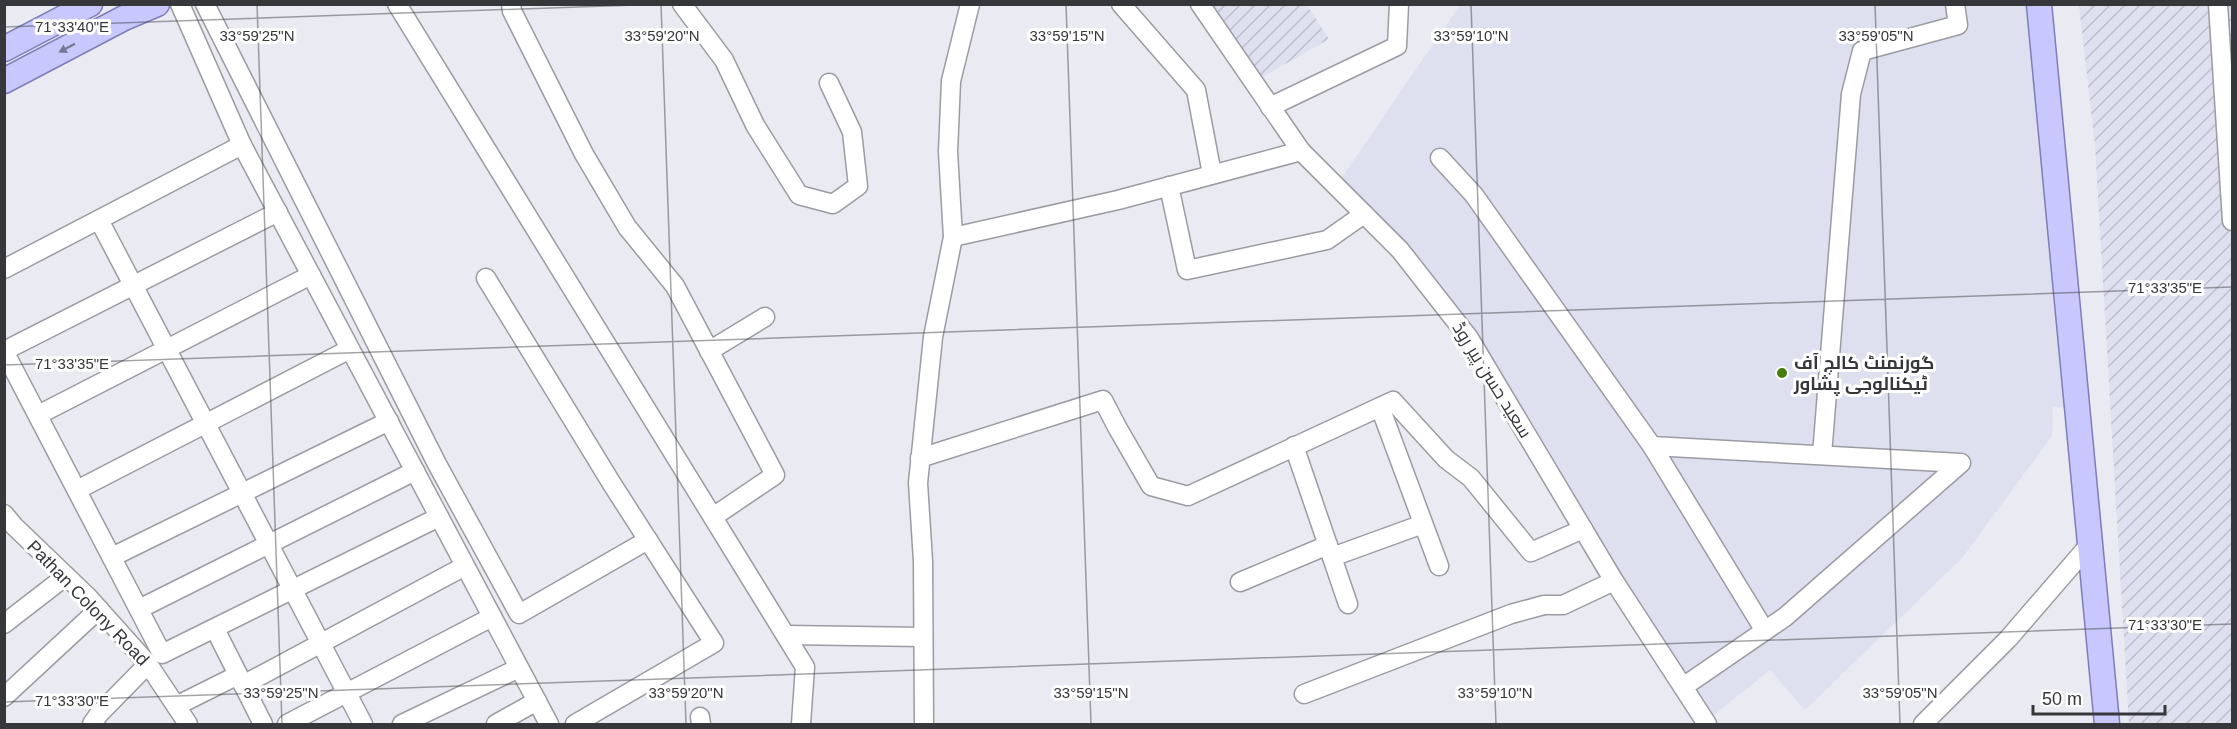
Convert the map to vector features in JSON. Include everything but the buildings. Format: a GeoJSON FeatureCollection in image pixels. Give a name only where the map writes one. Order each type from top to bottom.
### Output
{"type":"FeatureCollection","features":[{"type":"Feature","properties":{"kind":"main road"},"geometry":{"type":"LineString","coordinates":[[4,49],[90,4]]}},
{"type":"Feature","properties":{"kind":"main road"},"geometry":{"type":"LineString","coordinates":[[4,81],[124,18],[158,4]]}},
{"type":"Feature","properties":{"kind":"main road"},"geometry":{"type":"LineString","coordinates":[[2039,4],[2107,724]]}},
{"type":"Feature","properties":{"kind":"street"},"geometry":{"type":"LineString","coordinates":[[180,4],[242,145],[549,724]]}},
{"type":"Feature","properties":{"kind":"street"},"geometry":{"type":"LineString","coordinates":[[205,4],[437,464],[519,614],[648,540]]}},
{"type":"Feature","properties":{"kind":"street"},"geometry":{"type":"LineString","coordinates":[[397,4],[805,667],[801,724]]}},
{"type":"Feature","properties":{"kind":"street"},"geometry":{"type":"LineString","coordinates":[[511,4],[584,154],[627,227],[675,286],[775,475],[713,517]]}},
{"type":"Feature","properties":{"kind":"street"},"geometry":{"type":"LineString","coordinates":[[682,4],[724,60],[755,125],[799,195],[833,204],[858,186],[852,132],[829,83]]}},
{"type":"Feature","properties":{"kind":"street"},"geometry":{"type":"LineString","coordinates":[[924,724],[923,561],[918,483],[933,337],[953,237],[948,152],[951,81],[970,4]]}},
{"type":"Feature","properties":{"kind":"street"},"geometry":{"type":"LineString","coordinates":[[1121,4],[1196,90],[1212,174]]}},
{"type":"Feature","properties":{"kind":"street","name":"سعید حسن پیر روڈ"},"geometry":{"type":"LineString","coordinates":[[1200,4],[1301,151],[1400,250],[1469,338],[1614,581],[1707,724]]}},
{"type":"Feature","properties":{"kind":"street"},"geometry":{"type":"LineString","coordinates":[[1270,107],[1397,46],[1399,4]]}},
{"type":"Feature","properties":{"kind":"street"},"geometry":{"type":"LineString","coordinates":[[1822,454],[1851,94],[1862,51],[1958,25],[1955,4]]}},
{"type":"Feature","properties":{"kind":"street"},"geometry":{"type":"LineString","coordinates":[[2218,4],[2230,152],[2232,221]]}},
{"type":"Feature","properties":{"kind":"street"},"geometry":{"type":"LineString","coordinates":[[4,269],[242,145]]}},
{"type":"Feature","properties":{"kind":"street"},"geometry":{"type":"LineString","coordinates":[[953,237],[1118,200],[1301,151]]}},
{"type":"Feature","properties":{"kind":"street"},"geometry":{"type":"LineString","coordinates":[[1440,158],[1474,195],[1653,446],[1765,631]]}},
{"type":"Feature","properties":{"kind":"street"},"geometry":{"type":"LineString","coordinates":[[1169,186],[1187,270],[1327,240],[1364,214]]}},
{"type":"Feature","properties":{"kind":"street"},"geometry":{"type":"LineString","coordinates":[[278,212],[4,351],[162,654],[439,517]]}},
{"type":"Feature","properties":{"kind":"street"},"geometry":{"type":"LineString","coordinates":[[99,220],[363,724]]}},
{"type":"Feature","properties":{"kind":"street"},"geometry":{"type":"LineString","coordinates":[[38,415],[311,275]]}},
{"type":"Feature","properties":{"kind":"street"},"geometry":{"type":"LineString","coordinates":[[486,278],[714,643],[575,724]]}},
{"type":"Feature","properties":{"kind":"street"},"geometry":{"type":"LineString","coordinates":[[709,351],[765,317]]}},
{"type":"Feature","properties":{"kind":"street"},"geometry":{"type":"LineString","coordinates":[[77,490],[350,349]]}},
{"type":"Feature","properties":{"kind":"street"},"geometry":{"type":"LineString","coordinates":[[920,458],[1103,400],[1151,486],[1188,496],[1393,401],[1446,459],[1471,478],[1531,552],[1583,529]]}},
{"type":"Feature","properties":{"kind":"street"},"geometry":{"type":"LineString","coordinates":[[1380,407],[1439,566]]}},
{"type":"Feature","properties":{"kind":"street"},"geometry":{"type":"LineString","coordinates":[[112,557],[388,421]]}},
{"type":"Feature","properties":{"kind":"street"},"geometry":{"type":"LineString","coordinates":[[1294,446],[1348,604]]}},
{"type":"Feature","properties":{"kind":"street"},"geometry":{"type":"LineString","coordinates":[[1653,446],[1961,463],[1785,617],[1683,687]]}},
{"type":"Feature","properties":{"kind":"street"},"geometry":{"type":"LineString","coordinates":[[139,609],[415,471]]}},
{"type":"Feature","properties":{"kind":"street","name":"Pathan Colony Road"},"geometry":{"type":"LineString","coordinates":[[4,514],[99,609],[148,664],[188,724]]}},
{"type":"Feature","properties":{"kind":"street"},"geometry":{"type":"LineString","coordinates":[[1240,582],[1330,551],[1423,524]]}},
{"type":"Feature","properties":{"kind":"street"},"geometry":{"type":"LineString","coordinates":[[1923,724],[2008,639],[2090,544]]}},
{"type":"Feature","properties":{"kind":"street"},"geometry":{"type":"LineString","coordinates":[[176,706],[241,680],[321,643],[465,566]]}},
{"type":"Feature","properties":{"kind":"street"},"geometry":{"type":"LineString","coordinates":[[4,624],[66,576]]}},
{"type":"Feature","properties":{"kind":"street"},"geometry":{"type":"LineString","coordinates":[[1304,694],[1511,614],[1544,605],[1563,605],[1614,581]]}},
{"type":"Feature","properties":{"kind":"street"},"geometry":{"type":"LineString","coordinates":[[4,697],[99,609]]}},
{"type":"Feature","properties":{"kind":"street"},"geometry":{"type":"LineString","coordinates":[[286,724],[492,617]]}},
{"type":"Feature","properties":{"kind":"street"},"geometry":{"type":"LineString","coordinates":[[215,629],[263,724]]}},
{"type":"Feature","properties":{"kind":"street"},"geometry":{"type":"LineString","coordinates":[[786,635],[923,637]]}},
{"type":"Feature","properties":{"kind":"street"},"geometry":{"type":"LineString","coordinates":[[92,724],[148,664]]}},
{"type":"Feature","properties":{"kind":"street"},"geometry":{"type":"LineString","coordinates":[[402,724],[519,668]]}},
{"type":"Feature","properties":{"kind":"street"},"geometry":{"type":"LineString","coordinates":[[495,724],[537,701]]}},
{"type":"Feature","properties":{"kind":"shaded area"},"geometry":{"type":"Polygon","coordinates":[[[1203,5],[1307,5],[1329,39],[1261,78],[1203,5]]]}},
{"type":"Feature","properties":{"kind":"shaded area","name":"گورنمنٹ کالج آف ٹیکنالوجی پشاور"},"geometry":{"type":"Polygon","coordinates":[[[1460,5],[2039,5],[2077,408],[2053,407],[2052,436],[1962,558],[1805,710],[1770,670],[1705,722],[1469,338],[1336,186],[1460,5]]]}},
{"type":"Feature","properties":{"kind":"shaded area"},"geometry":{"type":"Polygon","coordinates":[[[2079,5],[2232,5],[2232,724],[2129,724],[2095,146],[2079,5]]]}},
{"type":"Feature","properties":{"kind":"place","name":"گورنمنٹ کالج آف ٹیکنالوجی پشاور"},"geometry":{"type":"Point","coordinates":[1782,373]}}]}
